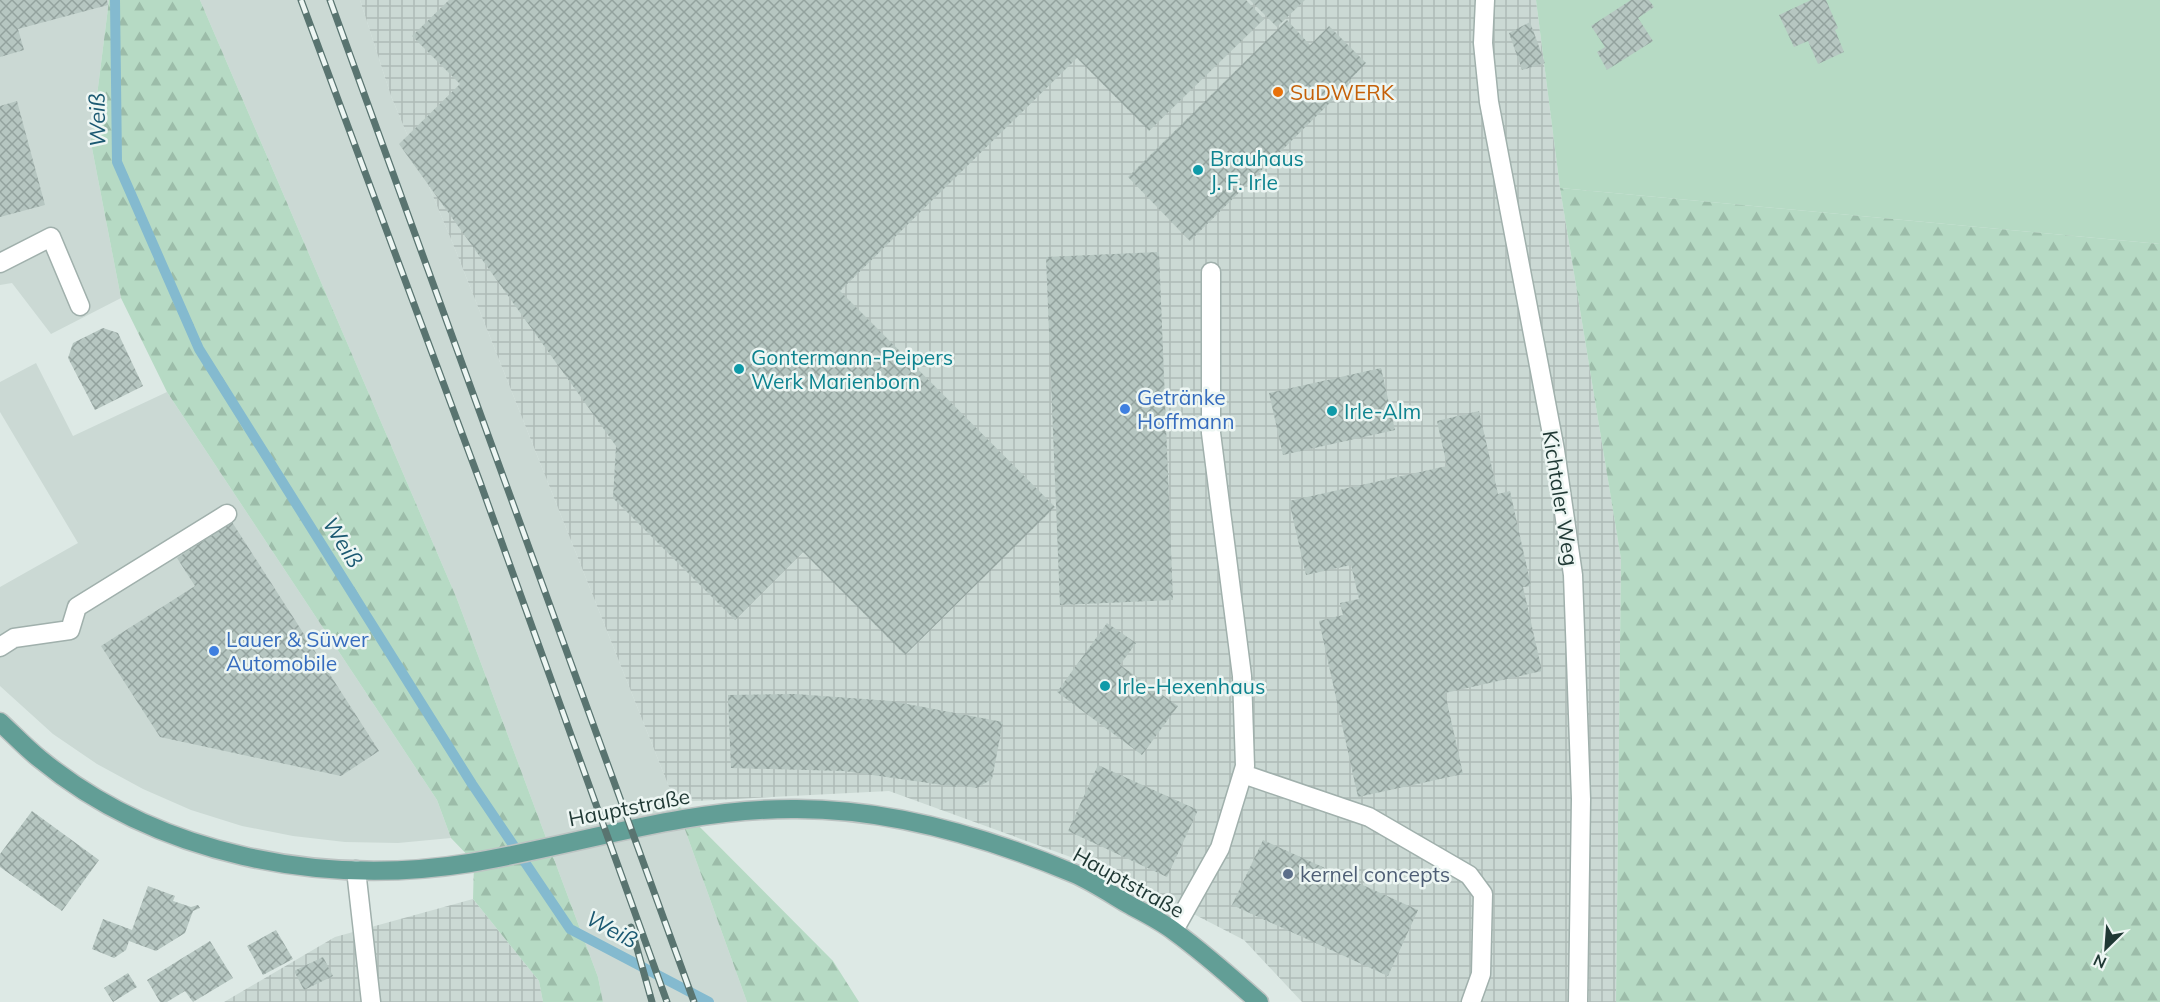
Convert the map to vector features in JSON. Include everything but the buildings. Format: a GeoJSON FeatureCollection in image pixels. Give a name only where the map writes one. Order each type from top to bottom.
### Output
{"type":"FeatureCollection","features":[{"type":"Feature","properties":{"kind":"main road","name":"Hauptstraße"},"geometry":{"type":"LineString","coordinates":[[0,722],[39,759],[120,812],[163,832],[213,848],[283,864],[356,870],[428,869],[474,862],[695,816],[792,809],[878,815],[964,833],[1078,876],[1174,930],[1258,1002]]}},
{"type":"Feature","properties":{"kind":"street","name":"Kichtaler Weg"},"geometry":{"type":"LineString","coordinates":[[1485,0],[1483,43],[1489,102],[1555,450],[1573,576],[1581,799],[1578,1002]]}},
{"type":"Feature","properties":{"kind":"street"},"geometry":{"type":"LineString","coordinates":[[0,263],[51,237],[80,306]]}},
{"type":"Feature","properties":{"kind":"street"},"geometry":{"type":"LineString","coordinates":[[1174,930],[1220,848],[1245,766],[1242,676],[1211,433],[1211,273]]}},
{"type":"Feature","properties":{"kind":"street"},"geometry":{"type":"LineString","coordinates":[[0,647],[14,638],[70,630],[77,608],[227,514]]}},
{"type":"Feature","properties":{"kind":"street"},"geometry":{"type":"LineString","coordinates":[[1243,774],[1369,817],[1469,875],[1483,894],[1481,974],[1471,1002]]}},
{"type":"Feature","properties":{"kind":"street"},"geometry":{"type":"LineString","coordinates":[[356,870],[371,1002]]}},
{"type":"Feature","properties":{"kind":"shaded area"},"geometry":{"type":"Polygon","coordinates":[[[0,0],[109,0],[91,143],[121,298],[51,334],[12,283],[0,285],[0,0]]]}},
{"type":"Feature","properties":{"kind":"shaded area"},"geometry":{"type":"Polygon","coordinates":[[[200,0],[360,0],[391,96],[453,244],[675,802],[747,1002],[603,1002],[598,977],[457,599],[200,0]]]}},
{"type":"Feature","properties":{"kind":"shaded area"},"geometry":{"type":"Polygon","coordinates":[[[360,0],[1536,0],[1560,188],[1621,559],[1616,1002],[1302,1002],[1244,940],[1112,872],[889,791],[675,802],[453,244],[391,96],[360,0]]]}},
{"type":"Feature","properties":{"kind":"shaded area"},"geometry":{"type":"Polygon","coordinates":[[[36,363],[73,436],[167,392],[437,800],[451,838],[398,843],[345,842],[293,836],[242,826],[191,810],[143,789],[97,764],[53,734],[0,686],[0,587],[78,543],[0,412],[0,382],[36,363]]]}},
{"type":"Feature","properties":{"kind":"shaded area"},"geometry":{"type":"Polygon","coordinates":[[[473,899],[539,981],[543,1002],[224,1002],[335,937],[473,899]]]}},
{"type":"Feature","properties":{"kind":"green space"},"geometry":{"type":"Polygon","coordinates":[[[109,0],[200,0],[457,599],[598,977],[603,1002],[543,1002],[539,981],[473,899],[474,862],[451,838],[437,800],[167,392],[121,298],[91,143],[109,0]]]}},
{"type":"Feature","properties":{"kind":"green space"},"geometry":{"type":"Polygon","coordinates":[[[1536,0],[2160,0],[2160,244],[1560,188],[1536,0]]]}},
{"type":"Feature","properties":{"kind":"green space"},"geometry":{"type":"Polygon","coordinates":[[[1560,188],[2160,244],[2160,1002],[1616,1002],[1621,559],[1560,188]]]}},
{"type":"Feature","properties":{"kind":"green space"},"geometry":{"type":"Polygon","coordinates":[[[675,802],[833,961],[859,1002],[747,1002],[675,802]]]}},
{"type":"Feature","properties":{"kind":"waterway","name":"Weiß"},"geometry":{"type":"LineString","coordinates":[[115,0],[117,162],[199,349],[472,784],[570,929],[709,1002]]}},
{"type":"Feature","properties":{"kind":"railway"},"geometry":{"type":"LineString","coordinates":[[301,0],[480,482],[667,1002]]}},
{"type":"Feature","properties":{"kind":"railway"},"geometry":{"type":"LineString","coordinates":[[330,0],[694,1002]]}},
{"type":"Feature","properties":{"kind":"railway"},"geometry":{"type":"LineString","coordinates":[[631,927],[652,1002]]}},
{"type":"Feature","properties":{"kind":"place","name":"SuDWERK"},"geometry":{"type":"Point","coordinates":[1278,92]}},
{"type":"Feature","properties":{"kind":"place","name":"Brauhaus J. F. Irle"},"geometry":{"type":"Point","coordinates":[1198,170]}},
{"type":"Feature","properties":{"kind":"place","name":"Gontermann-Peipers Werk Marienborn"},"geometry":{"type":"Point","coordinates":[739,369]}},
{"type":"Feature","properties":{"kind":"place","name":"Getränke Hoffmann"},"geometry":{"type":"Point","coordinates":[1125,409]}},
{"type":"Feature","properties":{"kind":"place","name":"Irle-Alm"},"geometry":{"type":"Point","coordinates":[1332,411]}},
{"type":"Feature","properties":{"kind":"place","name":"Lauer & Süwer Automobile"},"geometry":{"type":"Point","coordinates":[214,651]}},
{"type":"Feature","properties":{"kind":"place","name":"Irle-Hexenhaus"},"geometry":{"type":"Point","coordinates":[1105,686]}},
{"type":"Feature","properties":{"kind":"place","name":"kernel concepts"},"geometry":{"type":"Point","coordinates":[1288,874]}}]}
